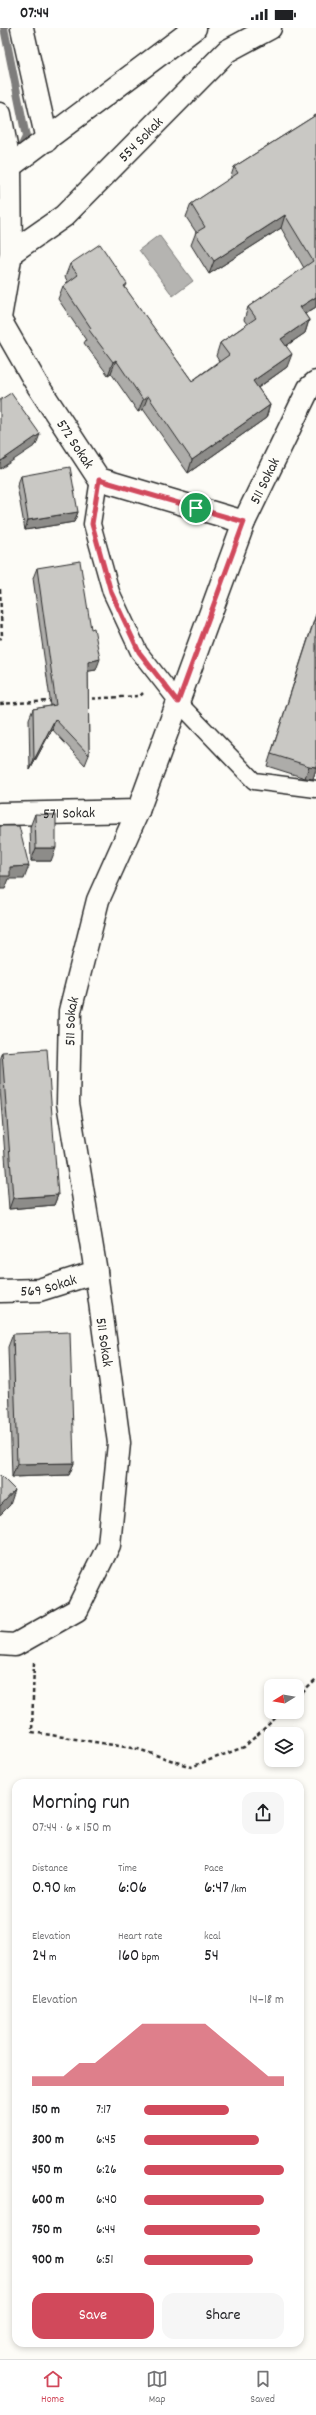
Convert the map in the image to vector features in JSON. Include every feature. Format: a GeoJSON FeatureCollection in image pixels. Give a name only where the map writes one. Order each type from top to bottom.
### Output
{"type":"FeatureCollection","features":[{"type":"Feature","properties":{"kind":"street"},"geometry":{"type":"LineString","coordinates":[[22,28],[47,140]]}},
{"type":"Feature","properties":{"kind":"street"},"geometry":{"type":"LineString","coordinates":[[5,171],[195,28]]}},
{"type":"Feature","properties":{"kind":"street","name":"554 Sokak"},"geometry":{"type":"LineString","coordinates":[[11,253],[64,216],[227,51],[270,28]]}},
{"type":"Feature","properties":{"kind":"street","name":"572 Sokak"},"geometry":{"type":"LineString","coordinates":[[0,114],[11,253],[6,292],[0,319],[36,382],[99,480],[244,522]]}},
{"type":"Feature","properties":{"kind":"street","name":"511 Sokak"},"geometry":{"type":"LineString","coordinates":[[0,1644],[15,1645],[77,1610],[109,1545],[119,1443],[96,1272],[68,1103],[70,1011],[98,900],[138,811],[244,522],[309,388],[316,382]]}},
{"type":"Feature","properties":{"kind":"street","name":"571 Sokak"},"geometry":{"type":"LineString","coordinates":[[0,814],[138,811]]}},
{"type":"Feature","properties":{"kind":"street","name":"569 Sokak"},"geometry":{"type":"LineString","coordinates":[[0,1291],[39,1290],[96,1272]]}},
{"type":"Feature","properties":{"kind":"lane"},"geometry":{"type":"LineString","coordinates":[[99,480],[92,524],[111,592],[139,652],[178,702],[254,781],[316,789]]}},
{"type":"Feature","properties":{"kind":"path"},"geometry":{"type":"LineString","coordinates":[[0,589],[2,637],[0,639]]}},
{"type":"Feature","properties":{"kind":"path"},"geometry":{"type":"LineString","coordinates":[[78,699],[140,696],[160,678]]}},
{"type":"Feature","properties":{"kind":"path"},"geometry":{"type":"LineString","coordinates":[[0,704],[55,701]]}},
{"type":"Feature","properties":{"kind":"path"},"geometry":{"type":"LineString","coordinates":[[36,1633],[32,1732],[138,1749],[191,1766],[244,1747],[274,1719]]}},
{"type":"Feature","properties":{"kind":"path"},"geometry":{"type":"LineString","coordinates":[[304,1691],[316,1680]]}},
{"type":"Feature","properties":{"kind":"shaded area"},"geometry":{"type":"Polygon","coordinates":[[[159,235],[193,281],[173,296],[139,250],[159,235]]]}},
{"type":"Feature","properties":{"kind":"building"},"geometry":{"type":"Polygon","coordinates":[[[316,115],[316,297],[300,307],[309,320],[281,339],[292,354],[253,381],[270,405],[192,460],[148,396],[143,400],[116,360],[113,362],[89,330],[91,328],[63,286],[78,275],[70,264],[100,244],[127,284],[124,286],[192,381],[229,355],[220,343],[256,318],[248,307],[313,261],[285,215],[214,261],[195,233],[205,227],[191,204],[238,173],[234,167],[316,115]]]}},
{"type":"Feature","properties":{"kind":"building"},"geometry":{"type":"Polygon","coordinates":[[[11,393],[40,434],[1,461],[0,400],[11,393]]]}},
{"type":"Feature","properties":{"kind":"building"},"geometry":{"type":"Polygon","coordinates":[[[70,467],[78,512],[28,520],[21,476],[70,467]]]}},
{"type":"Feature","properties":{"kind":"building"},"geometry":{"type":"Polygon","coordinates":[[[80,561],[91,629],[94,628],[100,659],[88,662],[89,755],[55,719],[34,760],[33,709],[56,705],[37,568],[80,561]]]}},
{"type":"Feature","properties":{"kind":"building"},"geometry":{"type":"Polygon","coordinates":[[[316,615],[316,767],[271,754],[316,615]]]}},
{"type":"Feature","properties":{"kind":"building"},"geometry":{"type":"Polygon","coordinates":[[[35,814],[56,815],[56,848],[36,848],[35,814]]]}},
{"type":"Feature","properties":{"kind":"building"},"geometry":{"type":"Polygon","coordinates":[[[0,826],[19,826],[29,866],[10,867],[10,876],[0,876],[0,826]]]}},
{"type":"Feature","properties":{"kind":"building"},"geometry":{"type":"Polygon","coordinates":[[[47,1049],[58,1195],[13,1198],[2,1052],[47,1049]]]}},
{"type":"Feature","properties":{"kind":"building"},"geometry":{"type":"Polygon","coordinates":[[[70,1332],[74,1463],[17,1464],[13,1334],[70,1332]]]}},
{"type":"Feature","properties":{"kind":"building"},"geometry":{"type":"Polygon","coordinates":[[[0,1475],[15,1490],[0,1506],[0,1475]]]}},
{"type":"Feature","properties":{"kind":"waterway"},"geometry":{"type":"LineString","coordinates":[[4,28],[26,137],[18,153]]}},
{"type":"Feature","properties":{"kind":"route"},"geometry":{"type":"LineString","coordinates":[[99,480],[196,508],[244,522],[178,702],[139,652],[111,592],[92,524],[99,480]]}}]}
